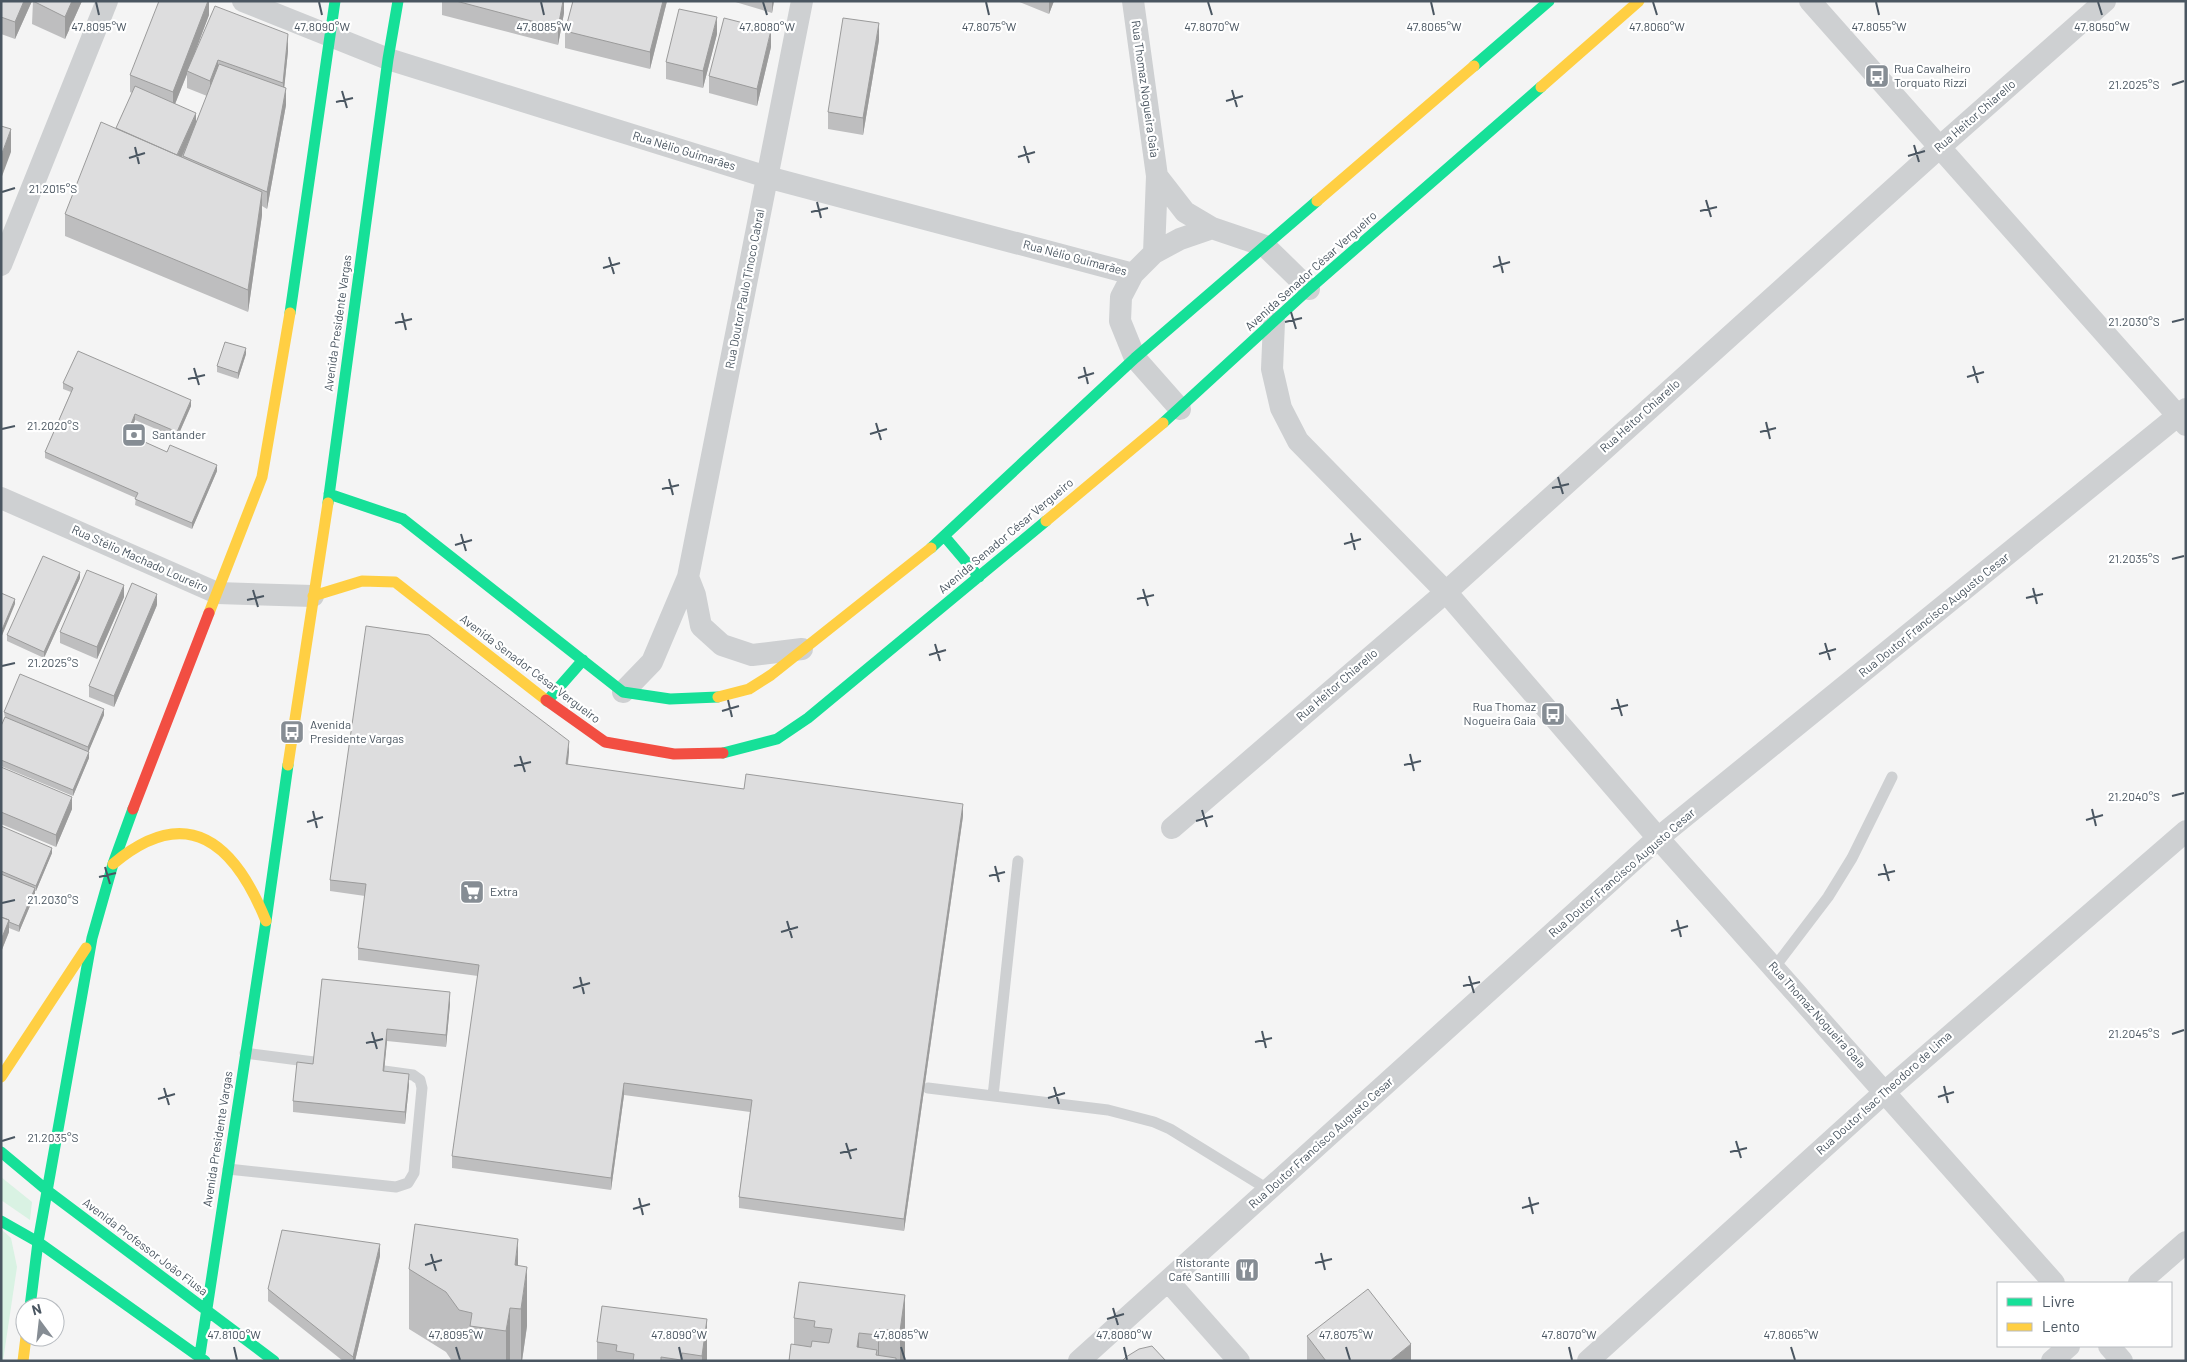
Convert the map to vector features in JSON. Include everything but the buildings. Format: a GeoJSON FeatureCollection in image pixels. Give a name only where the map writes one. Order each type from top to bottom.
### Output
{"type":"FeatureCollection","features":[{"type":"Feature","properties":{"kind":"main road"},"geometry":{"type":"LineString","coordinates":[[31,1297],[38,1242],[49,1192],[92,938],[113,864],[262,477],[297,271],[335,1]]}},
{"type":"Feature","properties":{"kind":"main road","name":"Avenida Presidente Vargas"},"geometry":{"type":"LineString","coordinates":[[201,1359],[206,1310],[329,494],[388,59],[398,1]]}},
{"type":"Feature","properties":{"kind":"main road"},"geometry":{"type":"LineString","coordinates":[[329,494],[403,519],[623,692],[655,699],[700,699],[750,689],[944,537],[1135,358],[1549,1]]}},
{"type":"Feature","properties":{"kind":"main road","name":"Avenida Senador César Vergueiro"},"geometry":{"type":"LineString","coordinates":[[314,596],[362,581],[395,582],[547,702],[605,742],[674,754],[726,753],[778,739],[808,718],[1180,409],[1309,289],[1639,1]]}},
{"type":"Feature","properties":{"kind":"main road"},"geometry":{"type":"LineString","coordinates":[[944,537],[979,577]]}},
{"type":"Feature","properties":{"kind":"main road"},"geometry":{"type":"LineString","coordinates":[[547,702],[583,660]]}},
{"type":"Feature","properties":{"kind":"main road"},"geometry":{"type":"LineString","coordinates":[[113,864],[125,852],[149,838],[179,833],[195,835],[219,848],[239,868],[254,892],[266,921]]}},
{"type":"Feature","properties":{"kind":"main road"},"geometry":{"type":"LineString","coordinates":[[1,1077],[92,938]]}},
{"type":"Feature","properties":{"kind":"main road","name":"Avenida Professor João Fiusa"},"geometry":{"type":"LineString","coordinates":[[1,1152],[49,1192],[274,1361]]}},
{"type":"Feature","properties":{"kind":"main road"},"geometry":{"type":"LineString","coordinates":[[1,1221],[38,1242],[201,1359]]}},
{"type":"Feature","properties":{"kind":"main road"},"geometry":{"type":"LineString","coordinates":[[23,1361],[25,1347]]}},
{"type":"Feature","properties":{"kind":"street"},"geometry":{"type":"LineString","coordinates":[[1,265],[107,1]]}},
{"type":"Feature","properties":{"kind":"street","name":"Rua Nélio Guimarães"},"geometry":{"type":"LineString","coordinates":[[243,1],[388,59],[767,176],[1133,274]]}},
{"type":"Feature","properties":{"kind":"street","name":"Rua Doutor Paulo Tinoco Cabral"},"geometry":{"type":"LineString","coordinates":[[623,692],[652,662],[688,577],[802,1]]}},
{"type":"Feature","properties":{"kind":"street","name":"Rua Thomaz Nogueira Gaia"},"geometry":{"type":"LineString","coordinates":[[1133,1],[1157,176],[1154,253]]}},
{"type":"Feature","properties":{"kind":"street"},"geometry":{"type":"LineString","coordinates":[[1810,1],[2183,417]]}},
{"type":"Feature","properties":{"kind":"street","name":"Rua Heitor Chiarello"},"geometry":{"type":"LineString","coordinates":[[1172,828],[1446,592],[1941,146],[2106,1]]}},
{"type":"Feature","properties":{"kind":"street"},"geometry":{"type":"LineString","coordinates":[[1157,176],[1186,212],[1212,228],[1265,246],[1309,289]]}},
{"type":"Feature","properties":{"kind":"street"},"geometry":{"type":"LineString","coordinates":[[1180,409],[1135,358],[1120,321],[1120,297],[1133,274],[1154,253],[1180,239],[1212,228]]}},
{"type":"Feature","properties":{"kind":"street","name":"Rua Thomaz Nogueira Gaia"},"geometry":{"type":"LineString","coordinates":[[1274,322],[1272,369],[1281,408],[1298,441],[1446,592],[1658,838],[2053,1282]]}},
{"type":"Feature","properties":{"kind":"street","name":"Rua Doutor Francisco Augusto Cesar"},"geometry":{"type":"LineString","coordinates":[[1079,1361],[1658,838],[2183,417]]}},
{"type":"Feature","properties":{"kind":"street","name":"Rua Stélio Machado Loureiro"},"geometry":{"type":"LineString","coordinates":[[1,498],[217,593],[314,596]]}},
{"type":"Feature","properties":{"kind":"street"},"geometry":{"type":"LineString","coordinates":[[688,577],[695,595],[701,626],[722,645],[752,655],[802,649]]}},
{"type":"Feature","properties":{"kind":"street","name":"Rua Doutor Isac Theodoro de Lima"},"geometry":{"type":"LineString","coordinates":[[1588,1361],[1885,1092],[2186,831]]}},
{"type":"Feature","properties":{"kind":"street"},"geometry":{"type":"LineString","coordinates":[[2140,1282],[2186,1242]]}},
{"type":"Feature","properties":{"kind":"street"},"geometry":{"type":"LineString","coordinates":[[1168,1281],[1238,1361]]}},
{"type":"Feature","properties":{"kind":"street"},"geometry":{"type":"LineString","coordinates":[[2052,1361],[2068,1347]]}},
{"type":"Feature","properties":{"kind":"street"},"geometry":{"type":"LineString","coordinates":[[2110,1347],[2122,1361]]}},
{"type":"Feature","properties":{"kind":"lane"},"geometry":{"type":"LineString","coordinates":[[1774,968],[1828,897],[1852,858],[1892,777]]}},
{"type":"Feature","properties":{"kind":"lane"},"geometry":{"type":"LineString","coordinates":[[993,1096],[1018,861]]}},
{"type":"Feature","properties":{"kind":"lane"},"geometry":{"type":"LineString","coordinates":[[245,1053],[314,1062]]}},
{"type":"Feature","properties":{"kind":"lane"},"geometry":{"type":"LineString","coordinates":[[228,1169],[396,1187],[408,1183],[414,1173],[422,1088],[420,1080],[413,1075],[384,1071]]}},
{"type":"Feature","properties":{"kind":"lane"},"geometry":{"type":"LineString","coordinates":[[928,1088],[1108,1110],[1154,1122],[1170,1129],[1269,1190]]}},
{"type":"Feature","properties":{"kind":"green space"},"geometry":{"type":"Polygon","coordinates":[[[1,1177],[32,1202],[30,1220],[1,1200],[1,1177]]]}},
{"type":"Feature","properties":{"kind":"green space"},"geometry":{"type":"Polygon","coordinates":[[[1,1229],[11,1238],[17,1267],[3,1361],[1,1361],[1,1229]]]}},
{"type":"Feature","properties":{"kind":"traffic: fast"},"geometry":{"type":"LineString","coordinates":[[290,313],[335,1]]}},
{"type":"Feature","properties":{"kind":"traffic: fast"},"geometry":{"type":"LineString","coordinates":[[328,503],[388,59],[398,1]]}},
{"type":"Feature","properties":{"kind":"traffic: fast"},"geometry":{"type":"LineString","coordinates":[[1474,66],[1549,1]]}},
{"type":"Feature","properties":{"kind":"traffic: fast"},"geometry":{"type":"LineString","coordinates":[[1163,423],[1309,289],[1541,87]]}},
{"type":"Feature","properties":{"kind":"traffic: fast"},"geometry":{"type":"LineString","coordinates":[[931,548],[1135,358],[1317,201]]}},
{"type":"Feature","properties":{"kind":"traffic: fast"},"geometry":{"type":"LineString","coordinates":[[329,494],[403,519],[623,692],[670,699],[718,697]]}},
{"type":"Feature","properties":{"kind":"traffic: fast"},"geometry":{"type":"LineString","coordinates":[[723,753],[777,739],[808,718],[1046,521]]}},
{"type":"Feature","properties":{"kind":"traffic: fast"},"geometry":{"type":"LineString","coordinates":[[945,537],[979,577]]}},
{"type":"Feature","properties":{"kind":"traffic: fast"},"geometry":{"type":"LineString","coordinates":[[547,701],[583,660]]}},
{"type":"Feature","properties":{"kind":"traffic: fast"},"geometry":{"type":"LineString","coordinates":[[199,1361],[288,765]]}},
{"type":"Feature","properties":{"kind":"traffic: fast"},"geometry":{"type":"LineString","coordinates":[[31,1297],[38,1242],[92,938],[113,864],[133,809]]}},
{"type":"Feature","properties":{"kind":"traffic: fast"},"geometry":{"type":"LineString","coordinates":[[1,1152],[49,1192],[274,1361]]}},
{"type":"Feature","properties":{"kind":"traffic: fast"},"geometry":{"type":"LineString","coordinates":[[1,1221],[38,1242],[205,1361]]}},
{"type":"Feature","properties":{"kind":"traffic: slow"},"geometry":{"type":"LineString","coordinates":[[1541,87],[1639,1]]}},
{"type":"Feature","properties":{"kind":"traffic: slow"},"geometry":{"type":"LineString","coordinates":[[1317,201],[1474,66]]}},
{"type":"Feature","properties":{"kind":"traffic: slow"},"geometry":{"type":"LineString","coordinates":[[209,613],[262,477],[290,313]]}},
{"type":"Feature","properties":{"kind":"traffic: slow"},"geometry":{"type":"LineString","coordinates":[[1046,521],[1163,423]]}},
{"type":"Feature","properties":{"kind":"traffic: slow"},"geometry":{"type":"LineString","coordinates":[[288,765],[328,503]]}},
{"type":"Feature","properties":{"kind":"traffic: slow"},"geometry":{"type":"LineString","coordinates":[[718,697],[749,689],[771,675],[931,548]]}},
{"type":"Feature","properties":{"kind":"traffic: slow"},"geometry":{"type":"LineString","coordinates":[[313,596],[362,581],[395,582],[546,700]]}},
{"type":"Feature","properties":{"kind":"traffic: slow"},"geometry":{"type":"LineString","coordinates":[[113,864],[140,845],[164,836],[186,834],[206,840],[224,853],[240,871],[254,894],[266,921]]}},
{"type":"Feature","properties":{"kind":"traffic: slow"},"geometry":{"type":"LineString","coordinates":[[1,1077],[86,948]]}},
{"type":"Feature","properties":{"kind":"traffic: slow"},"geometry":{"type":"LineString","coordinates":[[23,1361],[25,1347]]}},
{"type":"Feature","properties":{"kind":"traffic: jam"},"geometry":{"type":"LineString","coordinates":[[133,809],[209,613]]}},
{"type":"Feature","properties":{"kind":"traffic: jam"},"geometry":{"type":"LineString","coordinates":[[546,700],[605,742],[674,754],[723,753]]}},
{"type":"Feature","properties":{"kind":"place","name":"Rua Cavalheiro Torquato Rizzi"},"geometry":{"type":"Point","coordinates":[1877,76]}},
{"type":"Feature","properties":{"kind":"place","name":"Santander"},"geometry":{"type":"Point","coordinates":[134,435]}},
{"type":"Feature","properties":{"kind":"place","name":"Rua Thomaz Nogueira Gaia"},"geometry":{"type":"Point","coordinates":[1553,714]}},
{"type":"Feature","properties":{"kind":"place","name":"Avenida Presidente Vargas"},"geometry":{"type":"Point","coordinates":[292,732]}},
{"type":"Feature","properties":{"kind":"place","name":"Extra"},"geometry":{"type":"Point","coordinates":[472,892]}},
{"type":"Feature","properties":{"kind":"place","name":"Ristorante Café Santilli"},"geometry":{"type":"Point","coordinates":[1247,1270]}}]}
